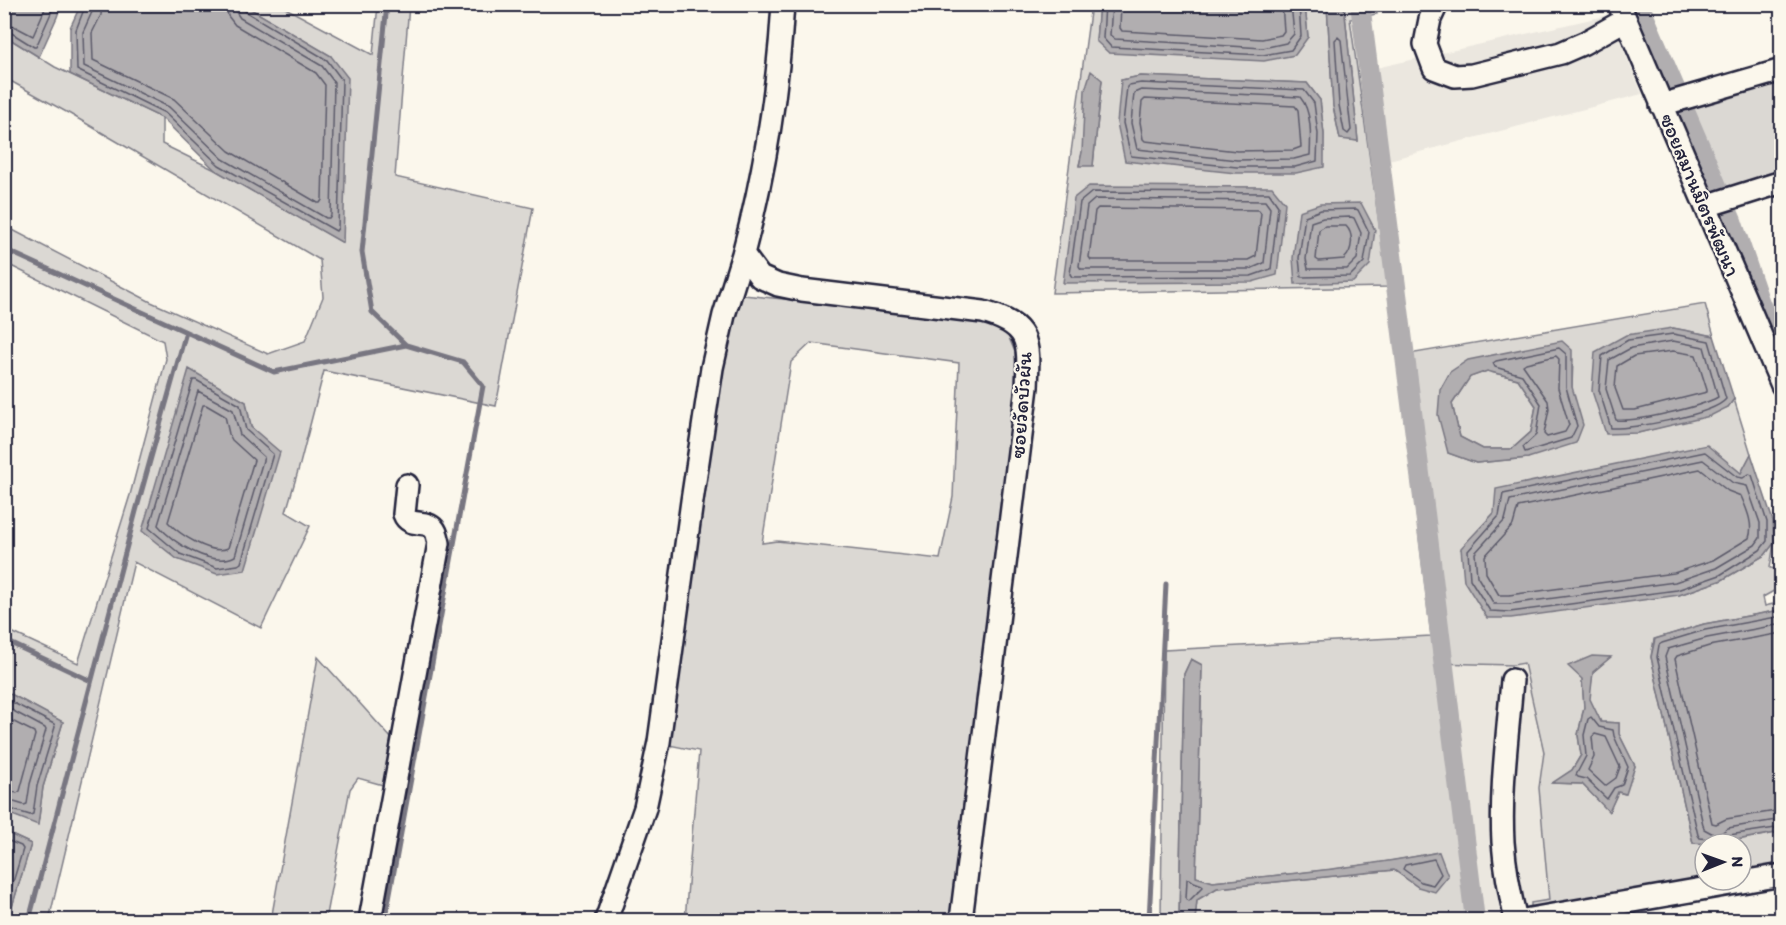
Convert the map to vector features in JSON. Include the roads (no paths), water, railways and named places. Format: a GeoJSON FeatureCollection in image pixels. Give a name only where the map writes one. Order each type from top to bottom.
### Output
{"type":"FeatureCollection","features":[{"type":"Feature","properties":{"kind":"street"},"geometry":{"type":"LineString","coordinates":[[606,921],[645,808],[659,742],[712,368],[724,315],[758,199],[769,142],[783,4]]}},
{"type":"Feature","properties":{"kind":"street"},"geometry":{"type":"LineString","coordinates":[[1437,4],[1430,19],[1425,44],[1434,68],[1455,76],[1472,75],[1561,53],[1584,43],[1622,12]]}},
{"type":"Feature","properties":{"kind":"street","name":"ซอยสมานมิตรพัฒนา"},"geometry":{"type":"LineString","coordinates":[[1622,12],[1782,385]]}},
{"type":"Feature","properties":{"kind":"street"},"geometry":{"type":"LineString","coordinates":[[1661,105],[1782,70]]}},
{"type":"Feature","properties":{"kind":"street"},"geometry":{"type":"LineString","coordinates":[[1706,206],[1782,182]]}},
{"type":"Feature","properties":{"kind":"street","name":"ซอยวัดบัวผัน"},"geometry":{"type":"LineString","coordinates":[[743,254],[760,277],[778,285],[802,290],[983,312],[1003,317],[1017,326],[1026,340],[1029,357],[1027,387],[961,921]]}},
{"type":"Feature","properties":{"kind":"street"},"geometry":{"type":"LineString","coordinates":[[370,921],[439,543],[436,530],[431,526],[408,521],[405,518],[407,485]]}},
{"type":"Feature","properties":{"kind":"street"},"geometry":{"type":"LineString","coordinates":[[1512,680],[1506,755],[1503,842],[1508,886],[1516,921]]}},
{"type":"Feature","properties":{"kind":"street"},"geometry":{"type":"LineString","coordinates":[[1524,921],[1782,875]]}},
{"type":"Feature","properties":{"kind":"water"},"geometry":{"type":"Polygon","coordinates":[[[81,4],[244,5],[331,56],[348,78],[343,243],[215,170],[162,118],[70,74],[70,28],[81,4]]]}},
{"type":"Feature","properties":{"kind":"water"},"geometry":{"type":"Polygon","coordinates":[[[1099,4],[1305,5],[1308,37],[1295,55],[1264,61],[1109,53],[1096,41],[1099,4]]]}},
{"type":"Feature","properties":{"kind":"water"},"geometry":{"type":"Polygon","coordinates":[[[4,5],[61,5],[39,57],[5,36],[4,5]]]}},
{"type":"Feature","properties":{"kind":"water"},"geometry":{"type":"Polygon","coordinates":[[[1327,5],[1344,5],[1358,141],[1340,139],[1333,106],[1327,5]]]}},
{"type":"Feature","properties":{"kind":"water"},"geometry":{"type":"Polygon","coordinates":[[[1091,71],[1102,80],[1093,166],[1079,166],[1082,152],[1085,90],[1091,71]]]}},
{"type":"Feature","properties":{"kind":"water"},"geometry":{"type":"Polygon","coordinates":[[[1140,76],[1307,83],[1320,100],[1324,134],[1324,167],[1296,173],[1236,173],[1125,161],[1117,123],[1121,80],[1140,76]]]}},
{"type":"Feature","properties":{"kind":"water"},"geometry":{"type":"Polygon","coordinates":[[[1089,186],[1272,187],[1285,203],[1277,275],[1252,282],[1063,283],[1074,198],[1089,186]]]}},
{"type":"Feature","properties":{"kind":"water"},"geometry":{"type":"Polygon","coordinates":[[[1361,203],[1375,230],[1370,265],[1353,282],[1295,284],[1293,258],[1299,211],[1320,204],[1361,203]]]}},
{"type":"Feature","properties":{"kind":"water"},"geometry":{"type":"Polygon","coordinates":[[[1673,328],[1714,336],[1734,399],[1728,407],[1710,416],[1638,433],[1606,434],[1592,391],[1595,352],[1626,335],[1673,328]]]}},
{"type":"Feature","properties":{"kind":"water"},"geometry":{"type":"Polygon","coordinates":[[[1562,341],[1572,350],[1572,387],[1583,425],[1576,443],[1528,458],[1476,463],[1448,453],[1438,415],[1440,390],[1450,372],[1468,360],[1562,341]],[[1487,371],[1470,377],[1452,404],[1460,437],[1483,449],[1512,449],[1531,432],[1536,406],[1518,379],[1487,371]]]}},
{"type":"Feature","properties":{"kind":"water"},"geometry":{"type":"Polygon","coordinates":[[[189,369],[246,402],[251,427],[280,452],[245,570],[217,574],[177,559],[142,531],[189,369]]]}},
{"type":"Feature","properties":{"kind":"water"},"geometry":{"type":"Polygon","coordinates":[[[1707,445],[1741,473],[1751,454],[1773,521],[1774,543],[1765,555],[1722,580],[1679,595],[1511,618],[1487,618],[1464,581],[1461,548],[1494,513],[1496,489],[1707,445]]]}},
{"type":"Feature","properties":{"kind":"water"},"geometry":{"type":"Polygon","coordinates":[[[1781,610],[1781,832],[1753,837],[1753,832],[1693,832],[1693,843],[1651,657],[1655,639],[1704,624],[1781,610]]]}},
{"type":"Feature","properties":{"kind":"water"},"geometry":{"type":"Polygon","coordinates":[[[1592,656],[1611,657],[1593,672],[1590,699],[1601,722],[1619,723],[1619,734],[1635,766],[1626,794],[1618,792],[1609,812],[1582,784],[1552,783],[1572,770],[1581,755],[1578,735],[1584,707],[1582,679],[1568,666],[1592,656]]]}},
{"type":"Feature","properties":{"kind":"water"},"geometry":{"type":"Polygon","coordinates":[[[1191,659],[1202,665],[1196,877],[1213,882],[1355,866],[1439,852],[1448,876],[1435,892],[1418,887],[1394,870],[1217,888],[1197,900],[1195,920],[1179,920],[1184,674],[1191,659]]]}},
{"type":"Feature","properties":{"kind":"water"},"geometry":{"type":"Polygon","coordinates":[[[5,691],[63,722],[43,787],[38,825],[5,812],[5,691]]]}},
{"type":"Feature","properties":{"kind":"water"},"geometry":{"type":"Polygon","coordinates":[[[5,832],[31,844],[8,920],[4,920],[5,832]]]}},
{"type":"Feature","properties":{"kind":"waterway"},"geometry":{"type":"LineString","coordinates":[[387,4],[362,252],[372,312],[406,345]]}},
{"type":"Feature","properties":{"kind":"waterway"},"geometry":{"type":"LineString","coordinates":[[1360,4],[1475,920]]}},
{"type":"Feature","properties":{"kind":"waterway"},"geometry":{"type":"LineString","coordinates":[[1639,4],[1732,221],[1760,303],[1782,351]]}},
{"type":"Feature","properties":{"kind":"waterway"},"geometry":{"type":"LineString","coordinates":[[4,249],[274,372],[406,345],[463,362],[483,386],[385,920]]}},
{"type":"Feature","properties":{"kind":"waterway"},"geometry":{"type":"LineString","coordinates":[[29,920],[136,511],[186,332]]}},
{"type":"Feature","properties":{"kind":"waterway"},"geometry":{"type":"LineString","coordinates":[[1149,920],[1166,584]]}},
{"type":"Feature","properties":{"kind":"waterway"},"geometry":{"type":"LineString","coordinates":[[4,640],[91,681]]}}]}
